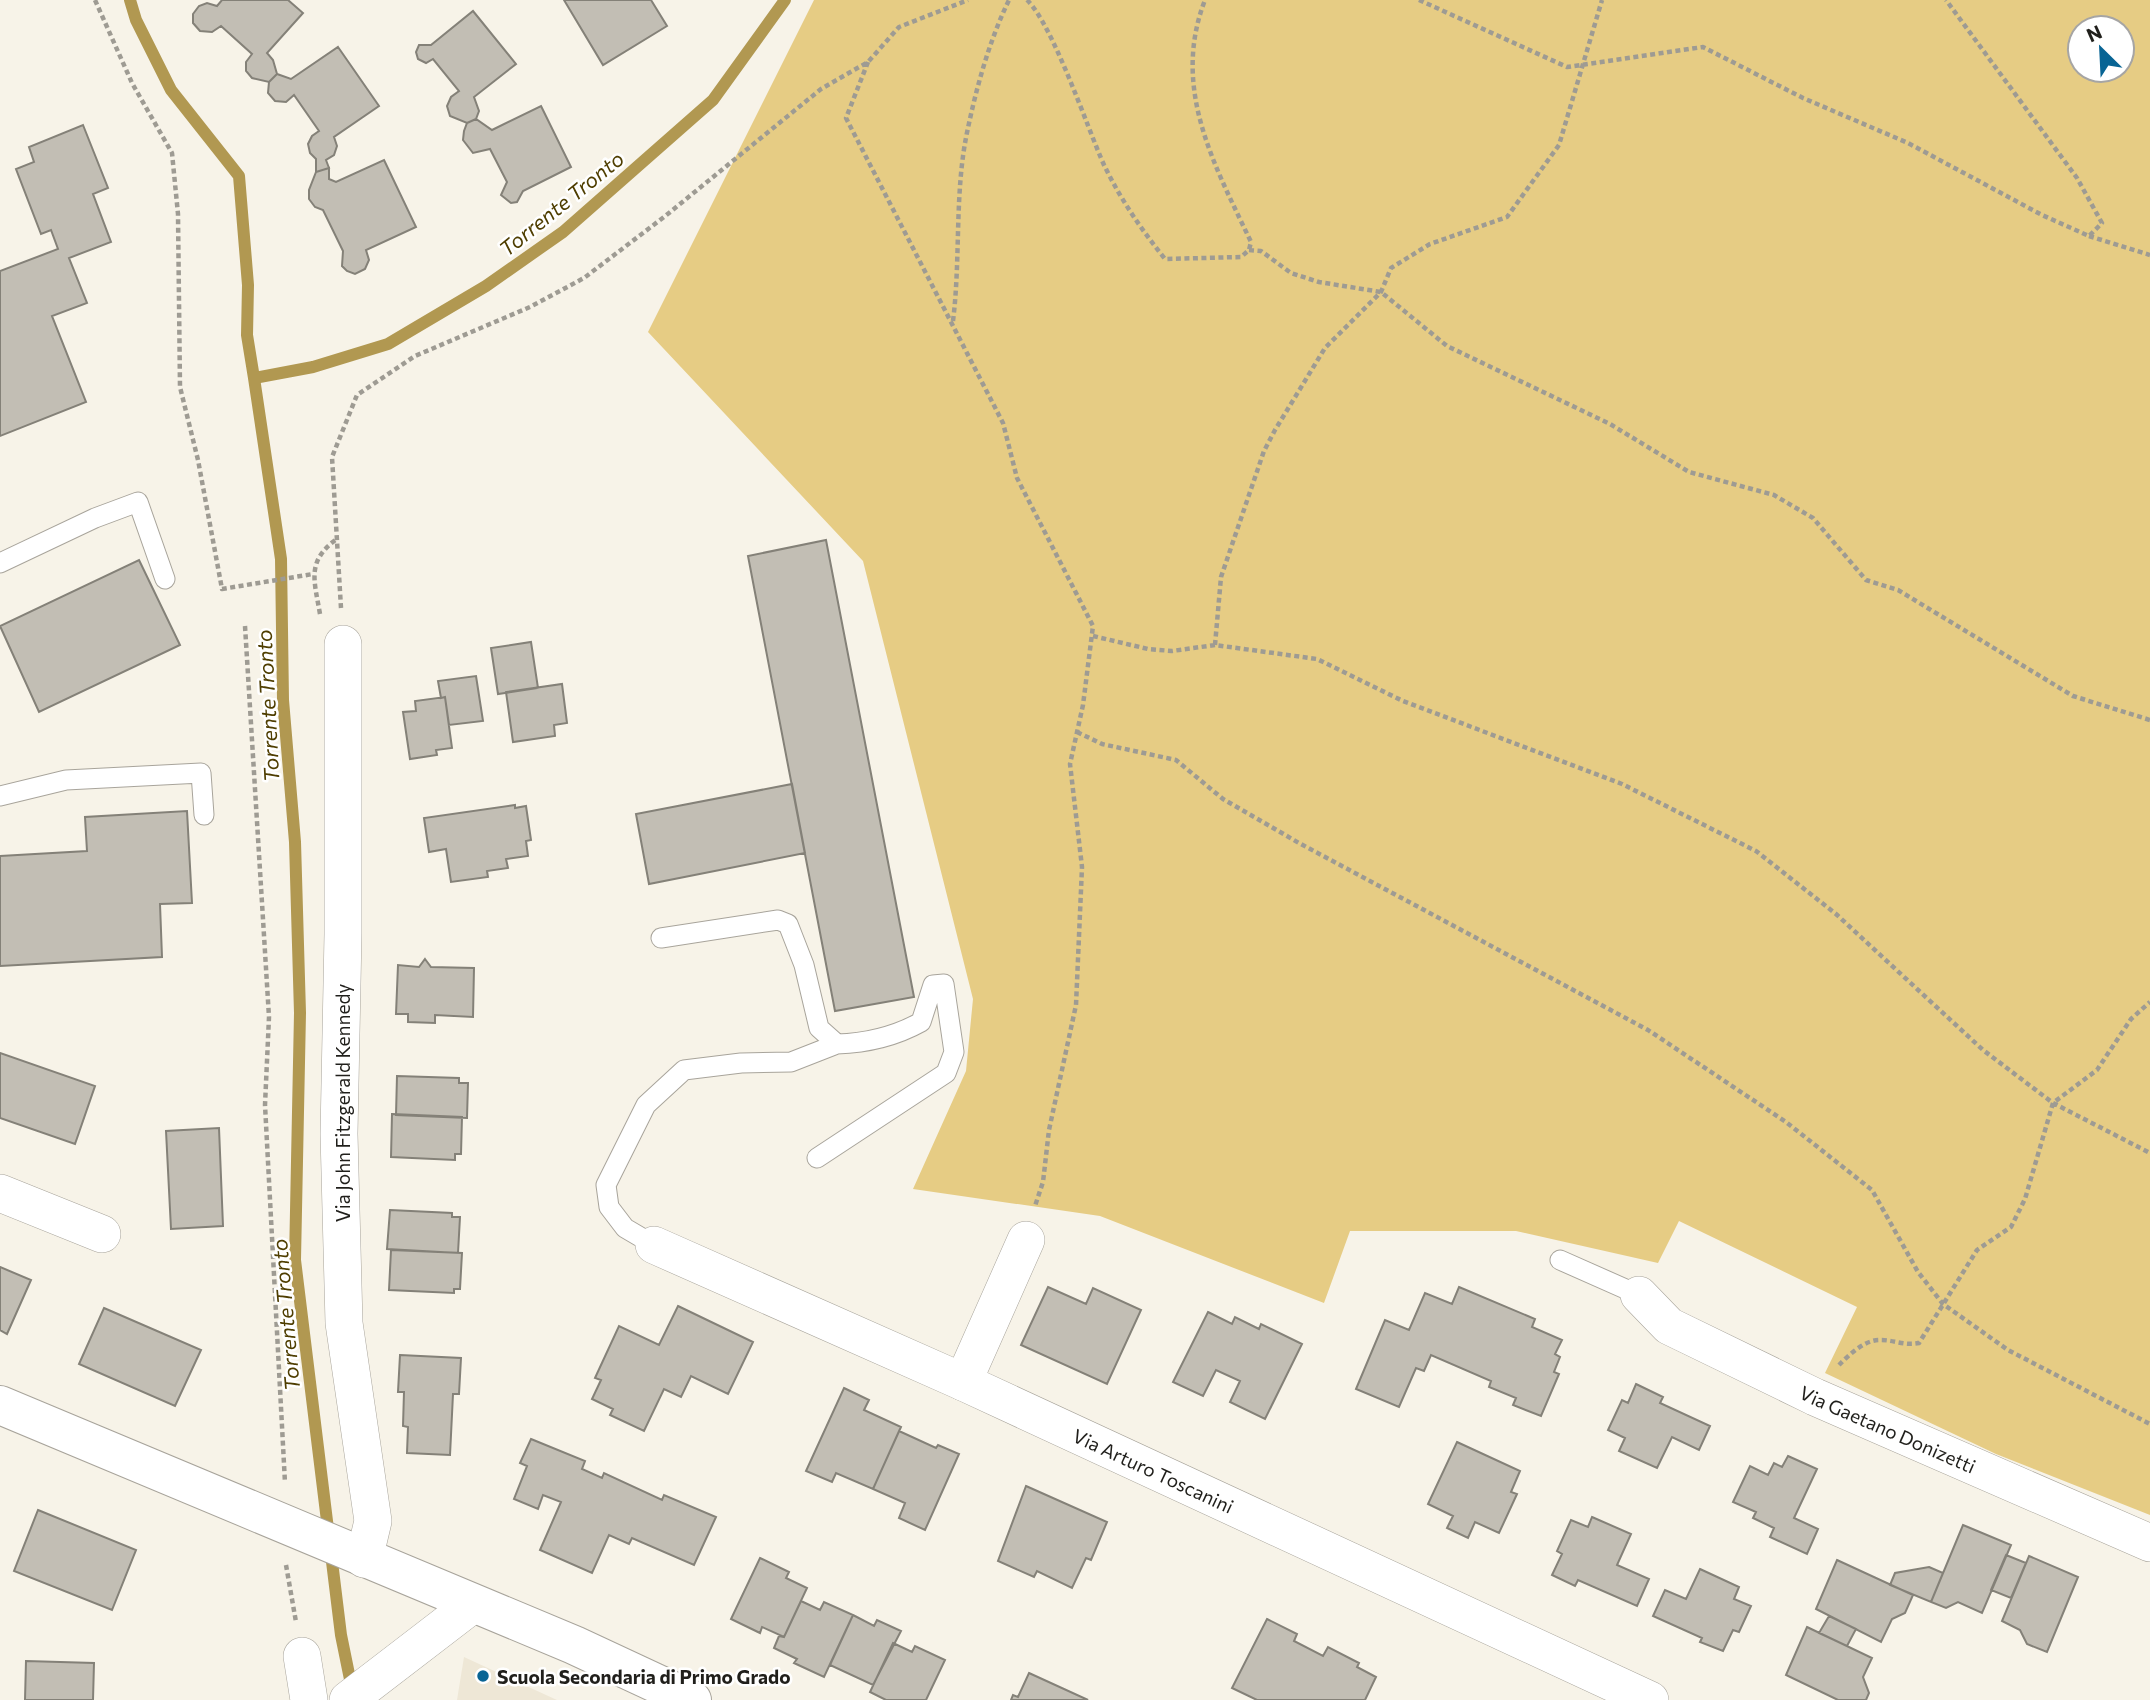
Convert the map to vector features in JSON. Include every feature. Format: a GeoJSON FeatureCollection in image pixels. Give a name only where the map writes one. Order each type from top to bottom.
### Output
{"type":"FeatureCollection","features":[{"type":"Feature","properties":{"kind":"street","name":"Via John Fitzgerald Kennedy"},"geometry":{"type":"LineString","coordinates":[[343,644],[343,934],[339,1134],[344,1323],[373,1521],[360,1558]]}},
{"type":"Feature","properties":{"kind":"street"},"geometry":{"type":"LineString","coordinates":[[0,1193],[102,1234]]}},
{"type":"Feature","properties":{"kind":"street"},"geometry":{"type":"LineString","coordinates":[[963,1382],[1026,1240]]}},
{"type":"Feature","properties":{"kind":"street","name":"Via Arturo Toscanini"},"geometry":{"type":"LineString","coordinates":[[654,1245],[963,1382],[1650,1700]]}},
{"type":"Feature","properties":{"kind":"street","name":"Via Gaetano Donizetti"},"geometry":{"type":"LineString","coordinates":[[1639,1295],[1669,1326],[1815,1397],[2150,1543]]}},
{"type":"Feature","properties":{"kind":"street"},"geometry":{"type":"LineString","coordinates":[[0,1405],[360,1558],[574,1645],[692,1700]]}},
{"type":"Feature","properties":{"kind":"street"},"geometry":{"type":"LineString","coordinates":[[361,1690],[473,1604]]}},
{"type":"Feature","properties":{"kind":"street"},"geometry":{"type":"LineString","coordinates":[[300,1646],[309,1700]]}},
{"type":"Feature","properties":{"kind":"lane"},"geometry":{"type":"LineString","coordinates":[[0,563],[95,517],[138,502],[165,579]]}},
{"type":"Feature","properties":{"kind":"lane"},"geometry":{"type":"LineString","coordinates":[[0,796],[66,780],[201,773],[204,815]]}},
{"type":"Feature","properties":{"kind":"lane"},"geometry":{"type":"LineString","coordinates":[[661,938],[778,920],[788,925],[804,965],[819,1028],[837,1044]]}},
{"type":"Feature","properties":{"kind":"lane"},"geometry":{"type":"LineString","coordinates":[[654,1245],[625,1228],[609,1208],[606,1185],[646,1105],[684,1070],[741,1063],[791,1062],[837,1044],[863,1043],[899,1034],[921,1022],[933,985],[944,984],[954,1052],[946,1073],[817,1158]]}},
{"type":"Feature","properties":{"kind":"lane"},"geometry":{"type":"LineString","coordinates":[[1560,1260],[1639,1295]]}},
{"type":"Feature","properties":{"kind":"path"},"geometry":{"type":"LineString","coordinates":[[95,0],[132,83],[172,153],[178,214],[180,387],[198,460],[222,589],[313,574],[321,550],[339,538]]}},
{"type":"Feature","properties":{"kind":"path"},"geometry":{"type":"LineString","coordinates":[[968,0],[899,26],[868,62],[846,118],[1003,423],[1017,478],[1093,626],[1070,764],[1082,867],[1076,1004],[1049,1130],[1043,1182],[1026,1240]]}},
{"type":"Feature","properties":{"kind":"path"},"geometry":{"type":"LineString","coordinates":[[953,322],[959,276],[967,129],[998,23],[1009,0]]}},
{"type":"Feature","properties":{"kind":"path"},"geometry":{"type":"LineString","coordinates":[[1027,0],[1052,43],[1105,166],[1132,217],[1165,259],[1241,257],[1249,250],[1251,242],[1196,114],[1192,72],[1205,0]]}},
{"type":"Feature","properties":{"kind":"path"},"geometry":{"type":"LineString","coordinates":[[1419,0],[1567,67],[1703,47],[1803,98],[1908,143],[2042,215],[2089,236],[2150,255]]}},
{"type":"Feature","properties":{"kind":"path"},"geometry":{"type":"LineString","coordinates":[[1215,645],[1222,577],[1264,451],[1325,348],[1381,292],[1391,268],[1430,244],[1507,217],[1559,145],[1602,0]]}},
{"type":"Feature","properties":{"kind":"path"},"geometry":{"type":"LineString","coordinates":[[1946,0],[2077,178],[2102,223],[2089,236]]}},
{"type":"Feature","properties":{"kind":"path"},"geometry":{"type":"LineString","coordinates":[[343,644],[339,538],[332,457],[357,395],[415,356],[530,307],[584,278],[664,217],[821,89],[868,62]]}},
{"type":"Feature","properties":{"kind":"path"},"geometry":{"type":"LineString","coordinates":[[1249,250],[1261,251],[1291,273],[1319,282],[1381,292],[1447,346],[1610,424],[1689,472],[1774,495],[1814,518],[1866,580],[1898,590],[2073,696],[2150,720]]}},
{"type":"Feature","properties":{"kind":"path"},"geometry":{"type":"LineString","coordinates":[[245,626],[269,1017],[265,1105],[287,1526],[300,1646]]}},
{"type":"Feature","properties":{"kind":"path"},"geometry":{"type":"LineString","coordinates":[[1093,636],[1172,651],[1215,645],[1317,659],[1403,701],[1622,784],[1756,851],[1836,914],[1983,1051],[2053,1104],[2150,1153]]}},
{"type":"Feature","properties":{"kind":"path"},"geometry":{"type":"LineString","coordinates":[[1077,732],[1102,744],[1176,760],[1223,799],[1299,843],[1648,1030],[1786,1122],[1872,1190],[1918,1272],[1943,1304],[2008,1350],[2150,1424]]}},
{"type":"Feature","properties":{"kind":"path"},"geometry":{"type":"LineString","coordinates":[[1815,1397],[1840,1363],[1868,1342],[1879,1340],[1909,1345],[1919,1343],[1977,1250],[2011,1227],[2025,1199],[2053,1104],[2097,1070],[2131,1019],[2150,1002]]}},
{"type":"Feature","properties":{"kind":"shaded area"},"geometry":{"type":"Polygon","coordinates":[[[814,0],[2150,0],[2150,1515],[1996,1454],[1825,1373],[1857,1307],[1679,1221],[1658,1263],[1516,1231],[1350,1231],[1324,1303],[1100,1216],[913,1189],[966,1071],[973,999],[863,561],[648,332],[814,0]]]}},
{"type":"Feature","properties":{"kind":"shaded area","name":"Scuola Secondaria di Primo Grado"},"geometry":{"type":"Polygon","coordinates":[[[464,1657],[546,1695],[557,1700],[457,1700],[464,1657]]]}},
{"type":"Feature","properties":{"kind":"building"},"geometry":{"type":"Polygon","coordinates":[[[222,0],[288,0],[303,13],[267,53],[273,60],[277,74],[269,82],[252,78],[246,71],[246,62],[252,54],[221,26],[212,32],[200,31],[193,23],[193,14],[199,6],[207,3],[217,6],[222,0]]]}},
{"type":"Feature","properties":{"kind":"building"},"geometry":{"type":"Polygon","coordinates":[[[564,0],[651,0],[667,26],[603,65],[564,0]]]}},
{"type":"Feature","properties":{"kind":"building"},"geometry":{"type":"Polygon","coordinates":[[[473,11],[516,64],[474,97],[479,111],[476,119],[467,123],[450,116],[447,106],[451,97],[459,91],[433,59],[426,63],[418,59],[416,52],[419,45],[431,45],[473,11]]]}},
{"type":"Feature","properties":{"kind":"building"},"geometry":{"type":"Polygon","coordinates":[[[338,47],[379,106],[334,137],[337,146],[334,155],[326,160],[329,168],[316,172],[316,159],[310,153],[308,144],[312,136],[319,131],[294,95],[286,102],[275,101],[268,93],[269,82],[277,74],[291,79],[338,47]]]}},
{"type":"Feature","properties":{"kind":"building"},"geometry":{"type":"Polygon","coordinates":[[[541,106],[571,167],[523,191],[517,202],[511,203],[501,195],[507,182],[490,149],[473,153],[463,140],[464,131],[467,123],[476,119],[492,130],[541,106]]]}},
{"type":"Feature","properties":{"kind":"building"},"geometry":{"type":"Polygon","coordinates":[[[83,125],[108,188],[93,194],[111,242],[69,258],[87,303],[52,316],[86,402],[0,436],[0,271],[58,249],[51,230],[41,234],[16,169],[34,162],[29,147],[83,125]]]}},
{"type":"Feature","properties":{"kind":"building"},"geometry":{"type":"Polygon","coordinates":[[[384,160],[416,227],[366,250],[369,260],[365,269],[355,274],[342,266],[343,251],[323,210],[315,207],[309,199],[309,190],[316,172],[329,168],[329,179],[336,182],[384,160]]]}},
{"type":"Feature","properties":{"kind":"building"},"geometry":{"type":"Polygon","coordinates":[[[826,540],[914,997],[835,1011],[748,556],[826,540]]]}},
{"type":"Feature","properties":{"kind":"building"},"geometry":{"type":"Polygon","coordinates":[[[139,560],[180,645],[39,712],[0,626],[139,560]]]}},
{"type":"Feature","properties":{"kind":"building"},"geometry":{"type":"Polygon","coordinates":[[[531,642],[538,688],[498,694],[491,648],[531,642]]]}},
{"type":"Feature","properties":{"kind":"building"},"geometry":{"type":"Polygon","coordinates":[[[476,676],[483,721],[449,725],[445,697],[441,698],[438,681],[476,676]]]}},
{"type":"Feature","properties":{"kind":"building"},"geometry":{"type":"Polygon","coordinates":[[[562,684],[567,723],[554,725],[555,736],[513,742],[506,692],[562,684]]]}},
{"type":"Feature","properties":{"kind":"building"},"geometry":{"type":"Polygon","coordinates":[[[445,697],[452,748],[436,750],[437,755],[410,759],[403,712],[416,711],[415,701],[445,697]]]}},
{"type":"Feature","properties":{"kind":"building"},"geometry":{"type":"Polygon","coordinates":[[[792,784],[805,853],[649,884],[636,814],[792,784]]]}},
{"type":"Feature","properties":{"kind":"building"},"geometry":{"type":"Polygon","coordinates":[[[515,805],[515,808],[526,806],[531,840],[526,841],[528,856],[506,859],[508,868],[487,871],[488,877],[451,882],[446,849],[429,852],[424,818],[515,805]]]}},
{"type":"Feature","properties":{"kind":"building"},"geometry":{"type":"Polygon","coordinates":[[[187,811],[192,903],[160,904],[162,957],[0,966],[0,856],[87,851],[85,817],[187,811]]]}},
{"type":"Feature","properties":{"kind":"building"},"geometry":{"type":"Polygon","coordinates":[[[425,959],[431,967],[474,968],[473,1017],[435,1015],[435,1023],[408,1022],[408,1014],[396,1014],[398,965],[419,967],[425,959]]]}},
{"type":"Feature","properties":{"kind":"building"},"geometry":{"type":"Polygon","coordinates":[[[0,1053],[95,1086],[75,1144],[0,1118],[0,1053]]]}},
{"type":"Feature","properties":{"kind":"building"},"geometry":{"type":"Polygon","coordinates":[[[397,1076],[459,1078],[459,1083],[468,1083],[467,1118],[396,1115],[397,1076]]]}},
{"type":"Feature","properties":{"kind":"building"},"geometry":{"type":"Polygon","coordinates":[[[392,1114],[462,1117],[461,1154],[455,1154],[455,1160],[391,1157],[392,1114]]]}},
{"type":"Feature","properties":{"kind":"building"},"geometry":{"type":"Polygon","coordinates":[[[219,1128],[223,1226],[171,1229],[166,1131],[219,1128]]]}},
{"type":"Feature","properties":{"kind":"building"},"geometry":{"type":"Polygon","coordinates":[[[390,1210],[452,1213],[452,1217],[460,1217],[458,1253],[387,1249],[390,1210]]]}},
{"type":"Feature","properties":{"kind":"building"},"geometry":{"type":"Polygon","coordinates":[[[391,1250],[462,1253],[460,1289],[454,1289],[454,1293],[389,1290],[391,1250]]]}},
{"type":"Feature","properties":{"kind":"building"},"geometry":{"type":"Polygon","coordinates":[[[0,1267],[31,1280],[7,1334],[0,1330],[0,1267]]]}},
{"type":"Feature","properties":{"kind":"building"},"geometry":{"type":"Polygon","coordinates":[[[1048,1287],[1086,1304],[1093,1288],[1141,1310],[1107,1384],[1021,1345],[1048,1287]]]}},
{"type":"Feature","properties":{"kind":"building"},"geometry":{"type":"Polygon","coordinates":[[[1459,1287],[1535,1319],[1532,1327],[1562,1340],[1555,1354],[1560,1357],[1554,1372],[1559,1374],[1541,1416],[1513,1405],[1516,1398],[1489,1387],[1491,1381],[1431,1355],[1424,1371],[1416,1368],[1399,1407],[1356,1389],[1385,1320],[1409,1330],[1425,1293],[1452,1304],[1459,1287]]]}},
{"type":"Feature","properties":{"kind":"building"},"geometry":{"type":"Polygon","coordinates":[[[678,1306],[753,1342],[728,1394],[691,1376],[681,1397],[664,1389],[644,1431],[610,1415],[613,1409],[592,1399],[601,1380],[595,1378],[619,1326],[659,1345],[678,1306]]]}},
{"type":"Feature","properties":{"kind":"building"},"geometry":{"type":"Polygon","coordinates":[[[104,1308],[201,1350],[175,1406],[79,1364],[104,1308]]]}},
{"type":"Feature","properties":{"kind":"building"},"geometry":{"type":"Polygon","coordinates":[[[1208,1312],[1232,1324],[1235,1317],[1259,1329],[1261,1324],[1302,1344],[1265,1419],[1230,1402],[1240,1381],[1216,1370],[1203,1396],[1173,1382],[1208,1312]]]}},
{"type":"Feature","properties":{"kind":"building"},"geometry":{"type":"Polygon","coordinates":[[[400,1355],[461,1358],[459,1394],[453,1394],[450,1455],[407,1453],[408,1427],[403,1426],[404,1392],[398,1392],[400,1355]]]}},
{"type":"Feature","properties":{"kind":"building"},"geometry":{"type":"Polygon","coordinates":[[[1636,1384],[1663,1397],[1660,1403],[1710,1426],[1699,1450],[1672,1437],[1657,1468],[1619,1451],[1625,1438],[1608,1430],[1622,1400],[1628,1403],[1636,1384]]]}},
{"type":"Feature","properties":{"kind":"building"},"geometry":{"type":"Polygon","coordinates":[[[844,1388],[869,1400],[864,1410],[901,1427],[873,1489],[836,1473],[832,1482],[806,1471],[844,1388]]]}},
{"type":"Feature","properties":{"kind":"building"},"geometry":{"type":"Polygon","coordinates":[[[899,1431],[936,1448],[938,1445],[959,1454],[925,1530],[899,1518],[905,1503],[873,1489],[899,1431]]]}},
{"type":"Feature","properties":{"kind":"building"},"geometry":{"type":"Polygon","coordinates":[[[531,1439],[585,1461],[582,1469],[602,1478],[604,1473],[662,1500],[664,1495],[716,1517],[694,1565],[632,1538],[629,1544],[609,1535],[592,1573],[540,1550],[561,1502],[543,1495],[538,1509],[514,1499],[527,1466],[520,1463],[531,1439]]]}},
{"type":"Feature","properties":{"kind":"building"},"geometry":{"type":"Polygon","coordinates":[[[1457,1442],[1520,1471],[1511,1492],[1517,1494],[1499,1533],[1475,1522],[1468,1538],[1447,1528],[1453,1516],[1428,1504],[1457,1442]]]}},
{"type":"Feature","properties":{"kind":"building"},"geometry":{"type":"Polygon","coordinates":[[[1788,1456],[1817,1469],[1794,1518],[1818,1529],[1807,1554],[1770,1537],[1774,1528],[1753,1518],[1756,1512],[1733,1502],[1750,1466],[1768,1475],[1774,1463],[1782,1467],[1788,1456]]]}},
{"type":"Feature","properties":{"kind":"building"},"geometry":{"type":"Polygon","coordinates":[[[1026,1486],[1107,1522],[1091,1560],[1086,1558],[1072,1588],[1037,1571],[1034,1577],[998,1561],[1026,1486]]]}},
{"type":"Feature","properties":{"kind":"building"},"geometry":{"type":"Polygon","coordinates":[[[38,1510],[136,1550],[112,1610],[14,1571],[38,1510]]]}},
{"type":"Feature","properties":{"kind":"building"},"geometry":{"type":"Polygon","coordinates":[[[1592,1517],[1631,1534],[1617,1565],[1649,1579],[1637,1606],[1578,1580],[1575,1586],[1552,1575],[1562,1554],[1557,1551],[1571,1520],[1588,1527],[1592,1517]]]}},
{"type":"Feature","properties":{"kind":"building"},"geometry":{"type":"Polygon","coordinates":[[[1963,1525],[2011,1545],[1982,1613],[1958,1602],[1946,1608],[1931,1602],[1963,1525]]]}},
{"type":"Feature","properties":{"kind":"building"},"geometry":{"type":"Polygon","coordinates":[[[2006,1555],[2026,1563],[2011,1598],[1991,1590],[2006,1555]]]}},
{"type":"Feature","properties":{"kind":"building"},"geometry":{"type":"Polygon","coordinates":[[[2029,1556],[2078,1577],[2047,1652],[2027,1644],[2020,1630],[2002,1621],[2029,1556]]]}},
{"type":"Feature","properties":{"kind":"building"},"geometry":{"type":"Polygon","coordinates":[[[760,1558],[789,1572],[786,1578],[807,1588],[784,1637],[762,1627],[760,1633],[731,1619],[760,1558]]]}},
{"type":"Feature","properties":{"kind":"building"},"geometry":{"type":"Polygon","coordinates":[[[1837,1560],[1913,1595],[1905,1613],[1892,1619],[1881,1642],[1816,1609],[1837,1560]]]}},
{"type":"Feature","properties":{"kind":"building"},"geometry":{"type":"Polygon","coordinates":[[[1929,1567],[1943,1573],[1931,1602],[1890,1585],[1895,1573],[1929,1567]]]}},
{"type":"Feature","properties":{"kind":"building"},"geometry":{"type":"Polygon","coordinates":[[[1700,1569],[1739,1587],[1734,1599],[1751,1606],[1739,1632],[1733,1630],[1723,1651],[1700,1642],[1702,1638],[1653,1616],[1665,1590],[1686,1599],[1700,1569]]]}},
{"type":"Feature","properties":{"kind":"building"},"geometry":{"type":"Polygon","coordinates":[[[801,1601],[820,1610],[824,1602],[853,1615],[824,1677],[794,1663],[797,1659],[774,1648],[779,1636],[784,1637],[801,1601]]]}},
{"type":"Feature","properties":{"kind":"building"},"geometry":{"type":"Polygon","coordinates":[[[853,1615],[874,1626],[877,1620],[901,1631],[873,1685],[830,1665],[853,1615]]]}},
{"type":"Feature","properties":{"kind":"building"},"geometry":{"type":"Polygon","coordinates":[[[1829,1616],[1856,1629],[1847,1646],[1819,1633],[1829,1616]]]}},
{"type":"Feature","properties":{"kind":"building"},"geometry":{"type":"Polygon","coordinates":[[[1267,1619],[1297,1634],[1294,1641],[1323,1656],[1328,1647],[1359,1663],[1357,1667],[1376,1677],[1365,1700],[1257,1700],[1232,1688],[1267,1619]]]}},
{"type":"Feature","properties":{"kind":"building"},"geometry":{"type":"Polygon","coordinates":[[[1807,1627],[1872,1658],[1863,1677],[1869,1693],[1866,1700],[1838,1700],[1786,1675],[1807,1627]]]}},
{"type":"Feature","properties":{"kind":"building"},"geometry":{"type":"Polygon","coordinates":[[[893,1643],[912,1652],[915,1646],[945,1660],[926,1700],[886,1700],[870,1692],[893,1643]]]}},
{"type":"Feature","properties":{"kind":"building"},"geometry":{"type":"Polygon","coordinates":[[[26,1661],[94,1663],[93,1700],[25,1700],[26,1661]]]}},
{"type":"Feature","properties":{"kind":"building"},"geometry":{"type":"Polygon","coordinates":[[[1029,1673],[1088,1700],[1011,1700],[1013,1695],[1018,1697],[1029,1673]]]}},
{"type":"Feature","properties":{"kind":"waterway"},"geometry":{"type":"LineString","coordinates":[[130,0],[136,20],[171,90],[239,176],[248,285],[247,335],[254,378]]}},
{"type":"Feature","properties":{"kind":"waterway","name":"Torrente Tronto"},"geometry":{"type":"LineString","coordinates":[[352,1689],[341,1635],[295,1260],[300,1013],[295,842],[283,700],[281,559],[254,378],[313,367],[388,344],[486,286],[563,232],[713,100],[785,0]]}},
{"type":"Feature","properties":{"kind":"place","name":"Scuola Secondaria di Primo Grado"},"geometry":{"type":"Point","coordinates":[483,1676]}}]}
